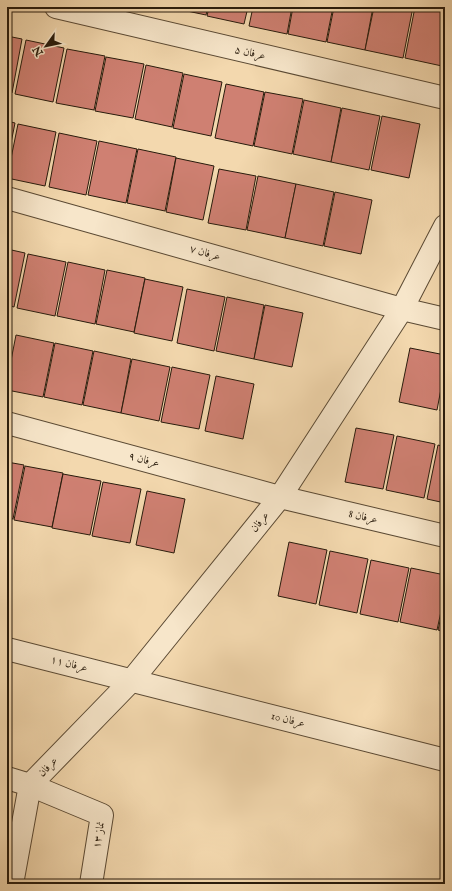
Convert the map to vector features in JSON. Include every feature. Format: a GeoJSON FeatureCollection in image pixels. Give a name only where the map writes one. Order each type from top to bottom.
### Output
{"type":"FeatureCollection","features":[{"type":"Feature","properties":{"kind":"street","name":"عرفان ۵"},"geometry":{"type":"LineString","coordinates":[[56,7],[445,98]]}},
{"type":"Feature","properties":{"kind":"street","name":"عرفان ۷"},"geometry":{"type":"LineString","coordinates":[[7,198],[402,309],[445,319]]}},
{"type":"Feature","properties":{"kind":"street","name":"عرفان"},"geometry":{"type":"LineString","coordinates":[[30,785],[132,680],[280,497],[402,309],[445,226]]}},
{"type":"Feature","properties":{"kind":"street","name":"عرفان ۹"},"geometry":{"type":"LineString","coordinates":[[7,423],[280,497]]}},
{"type":"Feature","properties":{"kind":"street","name":"عرفان 8"},"geometry":{"type":"LineString","coordinates":[[280,497],[445,536]]}},
{"type":"Feature","properties":{"kind":"street","name":"عرفان ۱۱"},"geometry":{"type":"LineString","coordinates":[[7,649],[132,680]]}},
{"type":"Feature","properties":{"kind":"street","name":"عرفان 10"},"geometry":{"type":"LineString","coordinates":[[132,680],[445,760]]}},
{"type":"Feature","properties":{"kind":"street"},"geometry":{"type":"LineString","coordinates":[[7,778],[30,785],[12,884]]}},
{"type":"Feature","properties":{"kind":"street","name":"نماز ۱۳"},"geometry":{"type":"LineString","coordinates":[[30,785],[102,815],[91,884]]}},
{"type":"Feature","properties":{"kind":"building"},"geometry":{"type":"Polygon","coordinates":[[[168,7],[208,7],[206,15],[168,7]]]}},
{"type":"Feature","properties":{"kind":"building"},"geometry":{"type":"Polygon","coordinates":[[[209,7],[248,7],[244,24],[207,16],[209,7]]]}},
{"type":"Feature","properties":{"kind":"building"},"geometry":{"type":"Polygon","coordinates":[[[253,7],[292,7],[287,34],[249,26],[253,7]]]}},
{"type":"Feature","properties":{"kind":"building"},"geometry":{"type":"Polygon","coordinates":[[[293,7],[333,7],[326,42],[288,34],[293,7]]]}},
{"type":"Feature","properties":{"kind":"building"},"geometry":{"type":"Polygon","coordinates":[[[334,7],[373,7],[365,50],[327,42],[334,7]]]}},
{"type":"Feature","properties":{"kind":"building"},"geometry":{"type":"Polygon","coordinates":[[[374,7],[413,7],[403,58],[365,50],[374,7]]]}},
{"type":"Feature","properties":{"kind":"building"},"geometry":{"type":"Polygon","coordinates":[[[415,7],[429,7],[445,10],[445,53],[442,66],[405,58],[415,7]]]}},
{"type":"Feature","properties":{"kind":"building"},"geometry":{"type":"Polygon","coordinates":[[[7,36],[22,39],[12,93],[7,92],[7,36]]]}},
{"type":"Feature","properties":{"kind":"building"},"geometry":{"type":"Polygon","coordinates":[[[26,40],[64,48],[53,102],[15,94],[26,40]]]}},
{"type":"Feature","properties":{"kind":"building"},"geometry":{"type":"Polygon","coordinates":[[[67,49],[105,56],[94,110],[56,103],[67,49]]]}},
{"type":"Feature","properties":{"kind":"building"},"geometry":{"type":"Polygon","coordinates":[[[106,57],[144,64],[133,118],[95,111],[106,57]]]}},
{"type":"Feature","properties":{"kind":"building"},"geometry":{"type":"Polygon","coordinates":[[[146,65],[183,73],[172,127],[135,119],[146,65]]]}},
{"type":"Feature","properties":{"kind":"building"},"geometry":{"type":"Polygon","coordinates":[[[184,74],[222,82],[211,136],[173,128],[184,74]]]}},
{"type":"Feature","properties":{"kind":"building"},"geometry":{"type":"Polygon","coordinates":[[[226,84],[264,92],[253,146],[215,138],[226,84]]]}},
{"type":"Feature","properties":{"kind":"building"},"geometry":{"type":"Polygon","coordinates":[[[265,92],[303,99],[292,154],[254,146],[265,92]]]}},
{"type":"Feature","properties":{"kind":"building"},"geometry":{"type":"Polygon","coordinates":[[[304,100],[341,108],[331,162],[293,154],[304,100]]]}},
{"type":"Feature","properties":{"kind":"building"},"geometry":{"type":"Polygon","coordinates":[[[342,108],[380,116],[369,170],[331,162],[342,108]]]}},
{"type":"Feature","properties":{"kind":"building"},"geometry":{"type":"Polygon","coordinates":[[[382,116],[420,124],[409,178],[371,170],[382,116]]]}},
{"type":"Feature","properties":{"kind":"building"},"geometry":{"type":"Polygon","coordinates":[[[7,121],[15,123],[7,163],[7,121]]]}},
{"type":"Feature","properties":{"kind":"building"},"geometry":{"type":"Polygon","coordinates":[[[18,124],[56,132],[45,186],[7,178],[18,124]]]}},
{"type":"Feature","properties":{"kind":"building"},"geometry":{"type":"Polygon","coordinates":[[[59,133],[97,141],[86,195],[49,187],[59,133]]]}},
{"type":"Feature","properties":{"kind":"building"},"geometry":{"type":"Polygon","coordinates":[[[99,141],[137,149],[126,203],[88,195],[99,141]]]}},
{"type":"Feature","properties":{"kind":"building"},"geometry":{"type":"Polygon","coordinates":[[[138,149],[176,157],[165,211],[127,203],[138,149]]]}},
{"type":"Feature","properties":{"kind":"building"},"geometry":{"type":"Polygon","coordinates":[[[176,158],[214,166],[203,220],[166,212],[176,158]]]}},
{"type":"Feature","properties":{"kind":"building"},"geometry":{"type":"Polygon","coordinates":[[[219,169],[256,176],[246,230],[208,223],[219,169]]]}},
{"type":"Feature","properties":{"kind":"building"},"geometry":{"type":"Polygon","coordinates":[[[258,176],[296,184],[285,238],[247,230],[258,176]]]}},
{"type":"Feature","properties":{"kind":"building"},"geometry":{"type":"Polygon","coordinates":[[[296,184],[334,192],[323,246],[285,238],[296,184]]]}},
{"type":"Feature","properties":{"kind":"building"},"geometry":{"type":"Polygon","coordinates":[[[335,192],[372,200],[361,254],[324,246],[335,192]]]}},
{"type":"Feature","properties":{"kind":"building"},"geometry":{"type":"Polygon","coordinates":[[[7,249],[25,253],[14,307],[7,305],[7,249]]]}},
{"type":"Feature","properties":{"kind":"building"},"geometry":{"type":"Polygon","coordinates":[[[28,254],[66,262],[55,316],[17,308],[28,254]]]}},
{"type":"Feature","properties":{"kind":"building"},"geometry":{"type":"Polygon","coordinates":[[[68,262],[105,270],[95,324],[57,316],[68,262]]]}},
{"type":"Feature","properties":{"kind":"building"},"geometry":{"type":"Polygon","coordinates":[[[107,270],[145,278],[134,332],[96,324],[107,270]]]}},
{"type":"Feature","properties":{"kind":"building"},"geometry":{"type":"Polygon","coordinates":[[[145,279],[183,287],[172,341],[134,333],[145,279]]]}},
{"type":"Feature","properties":{"kind":"building"},"geometry":{"type":"Polygon","coordinates":[[[187,289],[225,297],[214,351],[177,343],[187,289]]]}},
{"type":"Feature","properties":{"kind":"building"},"geometry":{"type":"Polygon","coordinates":[[[227,297],[264,305],[254,359],[216,351],[227,297]]]}},
{"type":"Feature","properties":{"kind":"building"},"geometry":{"type":"Polygon","coordinates":[[[265,305],[303,313],[292,367],[254,359],[265,305]]]}},
{"type":"Feature","properties":{"kind":"building"},"geometry":{"type":"Polygon","coordinates":[[[7,332],[11,333],[7,355],[7,332]]]}},
{"type":"Feature","properties":{"kind":"building"},"geometry":{"type":"Polygon","coordinates":[[[16,335],[54,343],[43,397],[7,390],[7,381],[16,335]]]}},
{"type":"Feature","properties":{"kind":"building"},"geometry":{"type":"Polygon","coordinates":[[[55,343],[93,351],[82,405],[44,397],[55,343]]]}},
{"type":"Feature","properties":{"kind":"building"},"geometry":{"type":"Polygon","coordinates":[[[410,348],[445,355],[445,368],[437,410],[399,402],[410,348]]]}},
{"type":"Feature","properties":{"kind":"building"},"geometry":{"type":"Polygon","coordinates":[[[94,351],[131,359],[121,413],[83,405],[94,351]]]}},
{"type":"Feature","properties":{"kind":"building"},"geometry":{"type":"Polygon","coordinates":[[[132,359],[170,367],[159,421],[121,413],[132,359]]]}},
{"type":"Feature","properties":{"kind":"building"},"geometry":{"type":"Polygon","coordinates":[[[172,367],[210,375],[199,429],[161,422],[172,367]]]}},
{"type":"Feature","properties":{"kind":"building"},"geometry":{"type":"Polygon","coordinates":[[[216,376],[254,384],[243,439],[205,431],[216,376]]]}},
{"type":"Feature","properties":{"kind":"building"},"geometry":{"type":"Polygon","coordinates":[[[445,384],[445,412],[440,411],[445,384]]]}},
{"type":"Feature","properties":{"kind":"building"},"geometry":{"type":"Polygon","coordinates":[[[356,428],[394,435],[383,489],[345,482],[356,428]]]}},
{"type":"Feature","properties":{"kind":"building"},"geometry":{"type":"Polygon","coordinates":[[[397,436],[435,444],[424,498],[386,490],[397,436]]]}},
{"type":"Feature","properties":{"kind":"building"},"geometry":{"type":"Polygon","coordinates":[[[438,445],[445,447],[445,503],[427,499],[438,445]]]}},
{"type":"Feature","properties":{"kind":"building"},"geometry":{"type":"Polygon","coordinates":[[[7,462],[24,465],[13,519],[7,518],[7,462]]]}},
{"type":"Feature","properties":{"kind":"building"},"geometry":{"type":"Polygon","coordinates":[[[25,466],[63,473],[52,527],[14,520],[25,466]]]}},
{"type":"Feature","properties":{"kind":"building"},"geometry":{"type":"Polygon","coordinates":[[[63,474],[101,481],[90,535],[52,528],[63,474]]]}},
{"type":"Feature","properties":{"kind":"building"},"geometry":{"type":"Polygon","coordinates":[[[103,482],[141,489],[130,543],[92,536],[103,482]]]}},
{"type":"Feature","properties":{"kind":"building"},"geometry":{"type":"Polygon","coordinates":[[[147,491],[185,499],[174,553],[136,545],[147,491]]]}},
{"type":"Feature","properties":{"kind":"building"},"geometry":{"type":"Polygon","coordinates":[[[289,542],[327,550],[316,604],[278,596],[289,542]]]}},
{"type":"Feature","properties":{"kind":"building"},"geometry":{"type":"Polygon","coordinates":[[[330,551],[368,559],[357,613],[319,605],[330,551]]]}},
{"type":"Feature","properties":{"kind":"building"},"geometry":{"type":"Polygon","coordinates":[[[371,560],[409,568],[398,622],[360,614],[371,560]]]}},
{"type":"Feature","properties":{"kind":"building"},"geometry":{"type":"Polygon","coordinates":[[[411,568],[445,575],[445,593],[437,630],[400,622],[411,568]]]}},
{"type":"Feature","properties":{"kind":"building"},"geometry":{"type":"Polygon","coordinates":[[[445,599],[445,632],[438,630],[445,599]]]}}]}
